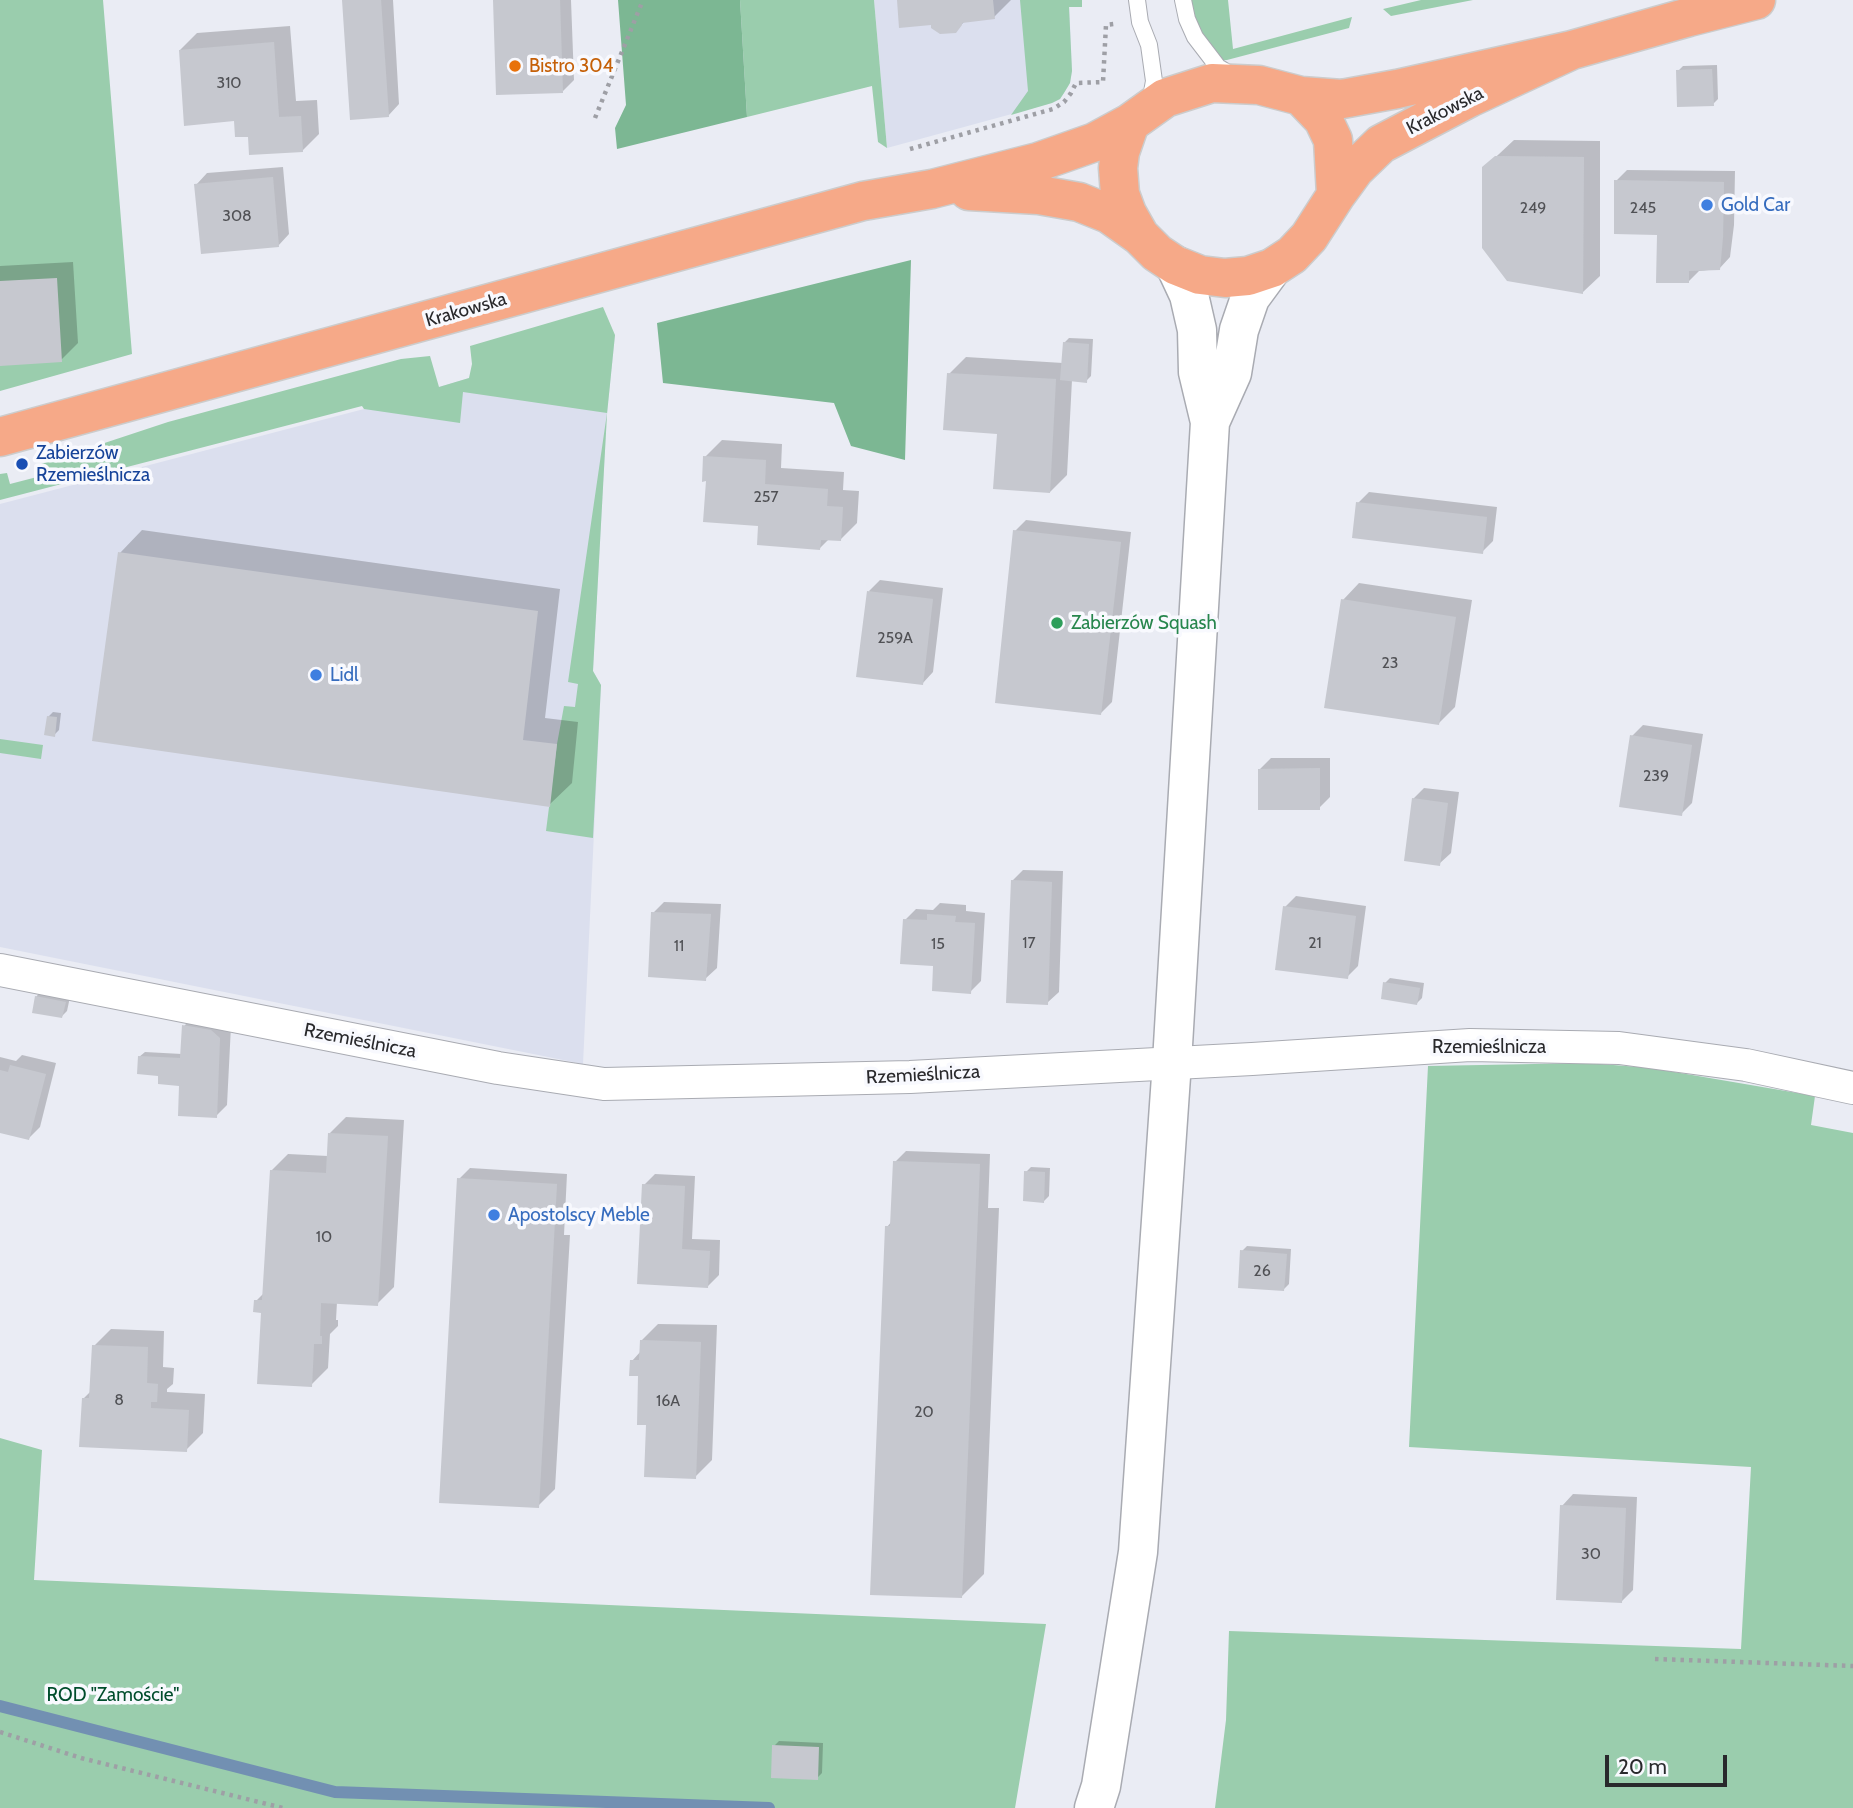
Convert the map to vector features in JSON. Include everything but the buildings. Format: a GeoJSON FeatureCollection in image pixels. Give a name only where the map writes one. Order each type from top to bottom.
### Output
{"type":"FeatureCollection","features":[{"type":"Feature","properties":{"kind":"main road","name":"Krakowska"},"geometry":{"type":"LineString","coordinates":[[1301,96],[1342,99],[1397,89],[1572,50],[1756,0]]}},
{"type":"Feature","properties":{"kind":"main road","name":"Krakowska"},"geometry":{"type":"LineString","coordinates":[[1336,195],[1355,169],[1381,144],[1469,98],[1572,50]]}},
{"type":"Feature","properties":{"kind":"main road"},"geometry":{"type":"LineString","coordinates":[[1212,83],[1244,83],[1301,96],[1323,119],[1333,140],[1336,195],[1310,237],[1292,255],[1272,268],[1225,278],[1200,275],[1175,265],[1157,253],[1140,236],[1127,213],[1121,194],[1120,152],[1139,117],[1164,98],[1212,83]]}},
{"type":"Feature","properties":{"kind":"main road","name":"Krakowska"},"geometry":{"type":"LineString","coordinates":[[0,437],[851,204],[932,189],[1038,162],[1096,142],[1139,117]]}},
{"type":"Feature","properties":{"kind":"main road","name":"Krakowska"},"geometry":{"type":"LineString","coordinates":[[932,189],[1039,195],[1079,202],[1109,214],[1140,236]]}},
{"type":"Feature","properties":{"kind":"street"},"geometry":{"type":"LineString","coordinates":[[1094,1808],[1101,1786],[1138,1552],[1172,1062],[1210,422],[1198,372],[1196,330],[1189,295],[1175,265]]}},
{"type":"Feature","properties":{"kind":"street"},"geometry":{"type":"LineString","coordinates":[[1210,422],[1232,373],[1239,330],[1250,298],[1272,268]]}},
{"type":"Feature","properties":{"kind":"street","name":"Rzemieślnicza"},"geometry":{"type":"LineString","coordinates":[[0,970],[498,1068],[604,1084],[910,1077],[1470,1045],[1619,1048],[1746,1065],[1853,1088]]}},
{"type":"Feature","properties":{"kind":"lane"},"geometry":{"type":"LineString","coordinates":[[1137,0],[1140,23],[1149,45],[1154,81],[1139,117]]}},
{"type":"Feature","properties":{"kind":"lane"},"geometry":{"type":"LineString","coordinates":[[1183,0],[1195,37],[1218,67],[1244,83]]}},
{"type":"Feature","properties":{"kind":"path"},"geometry":{"type":"LineString","coordinates":[[594,118],[643,0]]}},
{"type":"Feature","properties":{"kind":"path"},"geometry":{"type":"LineString","coordinates":[[1053,109],[1072,93],[1076,83],[1102,82],[1106,25]]}},
{"type":"Feature","properties":{"kind":"path"},"geometry":{"type":"LineString","coordinates":[[1655,1659],[1853,1666]]}},
{"type":"Feature","properties":{"kind":"path"},"geometry":{"type":"LineString","coordinates":[[0,1732],[80,1758],[283,1808]]}},
{"type":"Feature","properties":{"kind":"shaded area"},"geometry":{"type":"Polygon","coordinates":[[[874,0],[1069,0],[1072,71],[1070,83],[1060,99],[1052,103],[887,148],[874,0]]]}},
{"type":"Feature","properties":{"kind":"shaded area"},"geometry":{"type":"Polygon","coordinates":[[[615,335],[607,414],[593,671],[601,685],[583,1064],[0,947],[0,504],[364,409],[615,335]]]}},
{"type":"Feature","properties":{"kind":"green space"},"geometry":{"type":"Polygon","coordinates":[[[0,0],[103,0],[132,354],[0,391],[0,0]]]}},
{"type":"Feature","properties":{"kind":"green space"},"geometry":{"type":"Polygon","coordinates":[[[618,0],[740,0],[747,117],[617,149],[615,128],[626,105],[618,0]]]}},
{"type":"Feature","properties":{"kind":"green space"},"geometry":{"type":"Polygon","coordinates":[[[740,0],[874,0],[887,148],[878,142],[872,86],[747,117],[740,0]]]}},
{"type":"Feature","properties":{"kind":"green space"},"geometry":{"type":"Polygon","coordinates":[[[1020,0],[1082,0],[1082,7],[1069,7],[1072,71],[1070,83],[1064,93],[1052,103],[1011,115],[1028,91],[1020,0]]]}},
{"type":"Feature","properties":{"kind":"green space"},"geometry":{"type":"Polygon","coordinates":[[[1190,0],[1228,0],[1233,49],[1352,17],[1349,28],[1215,61],[1200,53],[1190,0]]]}},
{"type":"Feature","properties":{"kind":"green space"},"geometry":{"type":"Polygon","coordinates":[[[1421,0],[1473,0],[1391,16],[1383,9],[1421,0]]]}},
{"type":"Feature","properties":{"kind":"green space"},"geometry":{"type":"Polygon","coordinates":[[[911,260],[905,460],[851,446],[834,403],[663,383],[657,323],[911,260]]]}},
{"type":"Feature","properties":{"kind":"green space"},"geometry":{"type":"Polygon","coordinates":[[[603,307],[615,335],[607,414],[593,671],[601,685],[593,838],[546,831],[564,706],[575,707],[578,684],[568,682],[607,413],[463,392],[460,423],[364,409],[362,406],[0,500],[0,474],[7,473],[10,484],[37,477],[35,466],[168,422],[401,359],[430,356],[439,387],[469,378],[472,364],[470,346],[603,307]]]}},
{"type":"Feature","properties":{"kind":"green space"},"geometry":{"type":"Polygon","coordinates":[[[0,739],[43,745],[41,759],[0,753],[0,739]]]}},
{"type":"Feature","properties":{"kind":"green space"},"geometry":{"type":"Polygon","coordinates":[[[1588,1063],[1651,1068],[1815,1096],[1811,1125],[1853,1133],[1853,1808],[1215,1808],[1226,1720],[1229,1631],[1741,1649],[1751,1467],[1409,1447],[1428,1066],[1588,1063]]]}},
{"type":"Feature","properties":{"kind":"green space","name":"ROD \"Zamoście\""},"geometry":{"type":"Polygon","coordinates":[[[0,1438],[42,1450],[34,1580],[1046,1624],[1015,1808],[0,1808],[0,1438]]]}},
{"type":"Feature","properties":{"kind":"waterway"},"geometry":{"type":"LineString","coordinates":[[0,1706],[335,1792],[769,1808]]}},
{"type":"Feature","properties":{"kind":"place","name":"Bistro 304"},"geometry":{"type":"Point","coordinates":[515,66]}},
{"type":"Feature","properties":{"kind":"place","name":"Gold Car"},"geometry":{"type":"Point","coordinates":[1707,205]}},
{"type":"Feature","properties":{"kind":"place","name":"Zabierzów Rzemieślnicza"},"geometry":{"type":"Point","coordinates":[22,464]}},
{"type":"Feature","properties":{"kind":"place","name":"Zabierzów Squash"},"geometry":{"type":"Point","coordinates":[1057,623]}},
{"type":"Feature","properties":{"kind":"place","name":"Lidl"},"geometry":{"type":"Point","coordinates":[316,675]}},
{"type":"Feature","properties":{"kind":"place","name":"Apostolscy Meble"},"geometry":{"type":"Point","coordinates":[494,1215]}}]}
